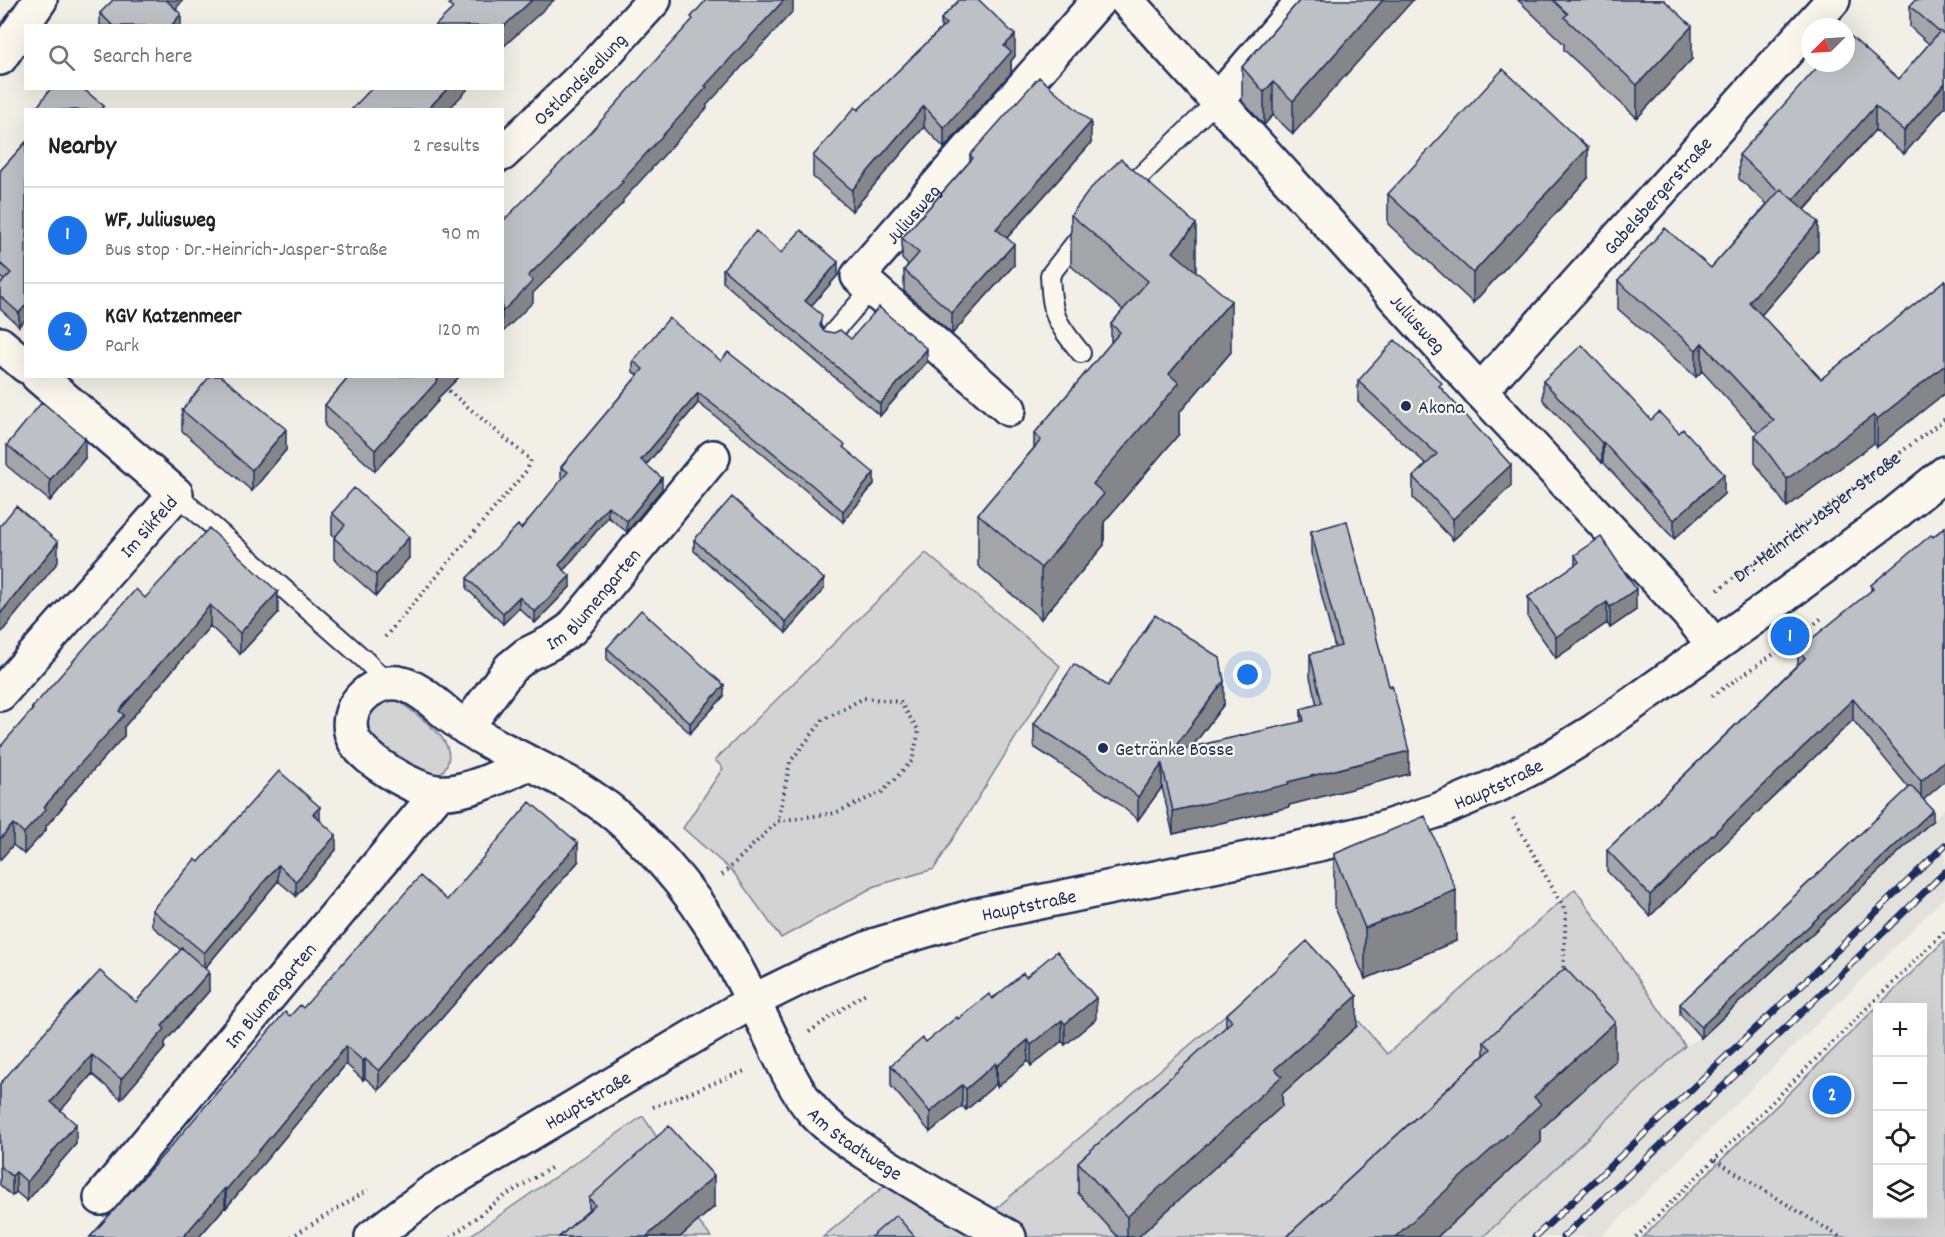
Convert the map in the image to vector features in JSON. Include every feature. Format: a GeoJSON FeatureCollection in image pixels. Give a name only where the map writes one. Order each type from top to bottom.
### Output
{"type":"FeatureCollection","features":[{"type":"Feature","properties":{"kind":"street"},"geometry":{"type":"LineString","coordinates":[[0,58],[40,0]]}},
{"type":"Feature","properties":{"kind":"street","name":"Ostlandsiedlung"},"geometry":{"type":"LineString","coordinates":[[504,152],[593,67],[654,0]]}},
{"type":"Feature","properties":{"kind":"street","name":"Juliusweg"},"geometry":{"type":"LineString","coordinates":[[872,288],[858,276],[1099,0]]}},
{"type":"Feature","properties":{"kind":"street","name":"Juliusweg"},"geometry":{"type":"LineString","coordinates":[[1126,0],[1480,391],[1688,613],[1714,645]]}},
{"type":"Feature","properties":{"kind":"street"},"geometry":{"type":"LineString","coordinates":[[1218,100],[1304,0]]}},
{"type":"Feature","properties":{"kind":"street","name":"Gabelsbergerstraße"},"geometry":{"type":"LineString","coordinates":[[1480,391],[1833,0]]}},
{"type":"Feature","properties":{"kind":"street"},"geometry":{"type":"LineString","coordinates":[[872,288],[1009,409]]}},
{"type":"Feature","properties":{"kind":"street"},"geometry":{"type":"LineString","coordinates":[[0,344],[24,364]]}},
{"type":"Feature","properties":{"kind":"street","name":"Im Sikfeld"},"geometry":{"type":"LineString","coordinates":[[0,694],[176,494],[40,378]]}},
{"type":"Feature","properties":{"kind":"street","name":"Im Blumengarten"},"geometry":{"type":"LineString","coordinates":[[466,728],[510,668],[526,655],[571,629],[713,457]]}},
{"type":"Feature","properties":{"kind":"street"},"geometry":{"type":"LineString","coordinates":[[1714,645],[1883,522],[1945,473]]}},
{"type":"Feature","properties":{"kind":"street","name":"Hauptstraße"},"geometry":{"type":"LineString","coordinates":[[372,1237],[433,1191],[753,1001],[813,971],[876,945],[976,915],[1319,844],[1381,829],[1439,810],[1498,785],[1545,761],[1594,731],[1714,645]]}},
{"type":"Feature","properties":{"kind":"street"},"geometry":{"type":"LineString","coordinates":[[528,764],[481,784],[438,793],[405,782],[359,748],[352,736],[350,724],[352,713],[359,699],[371,689],[387,683],[408,685],[466,728],[528,764],[580,790],[620,818],[662,860],[695,900],[720,937],[753,1001]]}},
{"type":"Feature","properties":{"kind":"street","name":"Im Blumengarten"},"geometry":{"type":"LineString","coordinates":[[100,1198],[438,793]]}},
{"type":"Feature","properties":{"kind":"street","name":"Am Stadtwege"},"geometry":{"type":"LineString","coordinates":[[753,1001],[792,1081],[813,1110],[837,1134],[899,1174],[1009,1237]]}},
{"type":"Feature","properties":{"kind":"lane"},"geometry":{"type":"LineString","coordinates":[[1081,353],[1058,325],[1051,304],[1050,275],[1083,232],[1218,100]]}},
{"type":"Feature","properties":{"kind":"lane"},"geometry":{"type":"LineString","coordinates":[[831,335],[872,288]]}},
{"type":"Feature","properties":{"kind":"lane"},"geometry":{"type":"LineString","coordinates":[[176,494],[365,660],[387,683]]}},
{"type":"Feature","properties":{"kind":"path"},"geometry":{"type":"LineString","coordinates":[[365,660],[527,470],[531,460],[441,384]]}},
{"type":"Feature","properties":{"kind":"path","name":"Dr.-Heinrich-Jasper-Straße"},"geometry":{"type":"LineString","coordinates":[[1688,613],[1945,419]]}},
{"type":"Feature","properties":{"kind":"path"},"geometry":{"type":"LineString","coordinates":[[695,900],[778,821],[790,762],[823,720],[864,698],[900,702],[919,731],[912,761],[882,792],[835,813],[778,821]]}},
{"type":"Feature","properties":{"kind":"path"},"geometry":{"type":"LineString","coordinates":[[1498,785],[1512,818],[1566,912],[1563,976]]}},
{"type":"Feature","properties":{"kind":"path"},"geometry":{"type":"LineString","coordinates":[[1635,1237],[1945,931]]}},
{"type":"Feature","properties":{"kind":"path"},"geometry":{"type":"LineString","coordinates":[[1715,1160],[1840,1237]]}},
{"type":"Feature","properties":{"kind":"shaded area"},"geometry":{"type":"Polygon","coordinates":[[[926,553],[1060,666],[934,869],[875,886],[781,938],[734,873],[683,828],[723,768],[715,760],[926,553]]]}},
{"type":"Feature","properties":{"kind":"shaded area"},"geometry":{"type":"Polygon","coordinates":[[[392,698],[435,730],[448,748],[449,758],[444,770],[434,779],[432,780],[387,751],[368,732],[367,723],[372,711],[379,703],[392,698]]]}},
{"type":"Feature","properties":{"kind":"shaded area"},"geometry":{"type":"Polygon","coordinates":[[[1945,808],[1945,897],[1601,1237],[1483,1237],[1685,1046],[1701,1038],[1945,808]]]}},
{"type":"Feature","properties":{"kind":"shaded area"},"geometry":{"type":"Polygon","coordinates":[[[1575,889],[1685,1046],[1483,1237],[823,1237],[899,1174],[981,1221],[1300,952],[1387,1054],[1575,889]]]}},
{"type":"Feature","properties":{"kind":"shaded area"},"geometry":{"type":"Polygon","coordinates":[[[1945,940],[1945,1237],[1643,1237],[1873,1011],[1873,1219],[1927,1219],[1927,1003],[1881,1003],[1945,940]]]}},
{"type":"Feature","properties":{"kind":"shaded area"},"geometry":{"type":"Polygon","coordinates":[[[643,1116],[669,1156],[714,1207],[698,1221],[711,1237],[468,1237],[643,1116]]]}},
{"type":"Feature","properties":{"kind":"building"},"geometry":{"type":"Polygon","coordinates":[[[113,0],[166,0],[181,14],[173,24],[111,24],[100,13],[113,0]]]}},
{"type":"Feature","properties":{"kind":"building"},"geometry":{"type":"Polygon","coordinates":[[[454,0],[532,0],[504,26],[504,24],[437,24],[453,8],[449,4],[454,0]]]}},
{"type":"Feature","properties":{"kind":"building"},"geometry":{"type":"Polygon","coordinates":[[[706,0],[784,0],[621,181],[623,182],[528,276],[533,281],[504,310],[504,220],[589,134],[693,19],[691,17],[706,0]]]}},
{"type":"Feature","properties":{"kind":"building"},"geometry":{"type":"Polygon","coordinates":[[[959,0],[979,0],[1015,35],[1004,46],[1011,52],[944,128],[924,106],[852,190],[813,156],[855,107],[858,110],[946,24],[941,19],[959,0]]]}},
{"type":"Feature","properties":{"kind":"building"},"geometry":{"type":"Polygon","coordinates":[[[1300,0],[1383,0],[1293,101],[1273,82],[1264,92],[1242,67],[1300,0]]]}},
{"type":"Feature","properties":{"kind":"building"},"geometry":{"type":"Polygon","coordinates":[[[1553,0],[1664,0],[1692,26],[1637,85],[1564,17],[1568,14],[1553,0]]]}},
{"type":"Feature","properties":{"kind":"building"},"geometry":{"type":"Polygon","coordinates":[[[1915,0],[1945,0],[1945,35],[1910,6],[1915,0]]]}},
{"type":"Feature","properties":{"kind":"building"},"geometry":{"type":"Polygon","coordinates":[[[1940,31],[1945,35],[1945,83],[1904,131],[1875,106],[1793,200],[1781,189],[1779,191],[1739,155],[1813,72],[1855,72],[1855,40],[1899,79],[1940,31]]]}},
{"type":"Feature","properties":{"kind":"building"},"geometry":{"type":"Polygon","coordinates":[[[1503,69],[1588,148],[1473,273],[1388,194],[1503,69]]]}},
{"type":"Feature","properties":{"kind":"building"},"geometry":{"type":"Polygon","coordinates":[[[1039,77],[1091,122],[996,229],[1014,244],[952,313],[904,270],[919,253],[902,238],[973,158],[970,155],[1039,77]]]}},
{"type":"Feature","properties":{"kind":"building"},"geometry":{"type":"Polygon","coordinates":[[[50,90],[84,90],[104,106],[102,108],[36,108],[50,90]]]}},
{"type":"Feature","properties":{"kind":"building"},"geometry":{"type":"Polygon","coordinates":[[[370,90],[446,90],[429,108],[353,108],[370,90]]]}},
{"type":"Feature","properties":{"kind":"building"},"geometry":{"type":"Polygon","coordinates":[[[24,144],[24,307],[19,313],[0,296],[0,284],[11,273],[0,263],[0,171],[24,144]]]}},
{"type":"Feature","properties":{"kind":"building"},"geometry":{"type":"Polygon","coordinates":[[[1121,159],[1196,224],[1173,252],[1231,301],[1169,374],[1179,383],[1093,484],[1104,494],[1041,568],[978,514],[1041,440],[1034,434],[1120,332],[1111,324],[1148,281],[1071,215],[1091,188],[1121,159]]]}},
{"type":"Feature","properties":{"kind":"building"},"geometry":{"type":"Polygon","coordinates":[[[1781,189],[1818,222],[1749,302],[1821,379],[1945,280],[1945,365],[1877,419],[1874,415],[1787,479],[1755,435],[1774,421],[1702,343],[1696,350],[1618,281],[1665,228],[1711,268],[1781,189]]]}},
{"type":"Feature","properties":{"kind":"building"},"geometry":{"type":"Polygon","coordinates":[[[801,230],[838,262],[805,301],[822,315],[820,326],[824,331],[834,333],[840,330],[851,339],[879,307],[927,349],[880,404],[723,269],[756,231],[781,253],[801,230]]]}},
{"type":"Feature","properties":{"kind":"building"},"geometry":{"type":"Polygon","coordinates":[[[669,318],[721,361],[728,352],[845,445],[843,447],[874,473],[843,511],[698,393],[641,460],[662,478],[627,521],[608,506],[559,565],[570,576],[535,612],[519,597],[503,613],[467,578],[518,525],[521,529],[568,472],[561,467],[643,369],[633,361],[669,318]]]}},
{"type":"Feature","properties":{"kind":"building"},"geometry":{"type":"Polygon","coordinates":[[[1395,340],[1442,383],[1439,386],[1511,465],[1453,519],[1413,477],[1437,454],[1358,381],[1395,340]]]}},
{"type":"Feature","properties":{"kind":"building"},"geometry":{"type":"Polygon","coordinates":[[[1582,345],[1651,420],[1659,412],[1679,433],[1683,429],[1724,474],[1674,520],[1603,442],[1543,381],[1582,345]]]}},
{"type":"Feature","properties":{"kind":"building"},"geometry":{"type":"Polygon","coordinates":[[[208,378],[223,378],[286,429],[252,470],[182,410],[208,378]]]}},
{"type":"Feature","properties":{"kind":"building"},"geometry":{"type":"Polygon","coordinates":[[[348,378],[438,378],[375,450],[325,405],[348,378]]]}},
{"type":"Feature","properties":{"kind":"building"},"geometry":{"type":"Polygon","coordinates":[[[42,402],[85,438],[50,480],[7,445],[42,402]]]}},
{"type":"Feature","properties":{"kind":"building"},"geometry":{"type":"Polygon","coordinates":[[[354,488],[409,537],[376,575],[334,538],[345,525],[332,513],[354,488]]]}},
{"type":"Feature","properties":{"kind":"building"},"geometry":{"type":"Polygon","coordinates":[[[732,497],[824,579],[786,622],[694,540],[732,497]]]}},
{"type":"Feature","properties":{"kind":"building"},"geometry":{"type":"Polygon","coordinates":[[[16,506],[58,542],[0,614],[0,526],[16,506]]]}},
{"type":"Feature","properties":{"kind":"building"},"geometry":{"type":"Polygon","coordinates":[[[1347,521],[1389,686],[1392,685],[1409,751],[1288,782],[1289,784],[1173,811],[1162,764],[1138,797],[1112,775],[1034,724],[1074,664],[1108,686],[1155,615],[1220,658],[1224,681],[1171,752],[1304,721],[1301,709],[1322,703],[1310,654],[1341,646],[1311,531],[1347,521]]]}},
{"type":"Feature","properties":{"kind":"building"},"geometry":{"type":"Polygon","coordinates":[[[1945,527],[1945,760],[1921,781],[1853,699],[1650,895],[1607,850],[1805,658],[1798,650],[1873,589],[1871,585],[1931,535],[1933,537],[1945,527]]]}},
{"type":"Feature","properties":{"kind":"building"},"geometry":{"type":"Polygon","coordinates":[[[209,528],[278,592],[240,633],[210,605],[119,711],[124,715],[65,781],[44,807],[46,809],[24,833],[13,824],[0,839],[0,747],[136,589],[145,598],[209,528]]]}},
{"type":"Feature","properties":{"kind":"building"},"geometry":{"type":"Polygon","coordinates":[[[1601,537],[1636,589],[1610,607],[1607,602],[1556,637],[1528,597],[1579,562],[1575,555],[1601,537]]]}},
{"type":"Feature","properties":{"kind":"building"},"geometry":{"type":"Polygon","coordinates":[[[641,610],[724,685],[690,723],[607,648],[641,610]]]}},
{"type":"Feature","properties":{"kind":"building"},"geometry":{"type":"Polygon","coordinates":[[[279,771],[320,807],[313,814],[336,835],[296,881],[278,865],[204,953],[152,910],[195,859],[199,862],[279,771]]]}},
{"type":"Feature","properties":{"kind":"building"},"geometry":{"type":"Polygon","coordinates":[[[1911,786],[1933,810],[1701,1027],[1680,1004],[1911,786]]]}},
{"type":"Feature","properties":{"kind":"building"},"geometry":{"type":"Polygon","coordinates":[[[530,802],[578,843],[379,1071],[346,1046],[226,1190],[225,1188],[183,1237],[90,1237],[173,1144],[285,1012],[290,1016],[300,1005],[303,1008],[420,876],[447,900],[530,802]]]}},
{"type":"Feature","properties":{"kind":"building"},"geometry":{"type":"Polygon","coordinates":[[[1425,816],[1456,890],[1365,928],[1334,854],[1425,816]]]}},
{"type":"Feature","properties":{"kind":"building"},"geometry":{"type":"Polygon","coordinates":[[[1307,941],[1357,996],[1275,1069],[1282,1076],[1127,1217],[1078,1162],[1232,1021],[1226,1015],[1307,941]]]}},
{"type":"Feature","properties":{"kind":"building"},"geometry":{"type":"Polygon","coordinates":[[[182,948],[209,972],[162,1026],[165,1029],[121,1079],[92,1055],[51,1102],[76,1124],[27,1182],[16,1172],[12,1176],[0,1166],[0,1084],[100,971],[136,1002],[182,948]]]}},
{"type":"Feature","properties":{"kind":"building"},"geometry":{"type":"Polygon","coordinates":[[[1057,951],[1096,998],[1065,1024],[1062,1020],[1031,1045],[1028,1040],[966,1089],[962,1085],[930,1112],[891,1065],[923,1038],[926,1042],[989,994],[993,999],[1023,973],[1026,977],[1057,951]]]}},
{"type":"Feature","properties":{"kind":"building"},"geometry":{"type":"Polygon","coordinates":[[[1565,968],[1615,1022],[1534,1097],[1541,1104],[1395,1237],[1286,1237],[1491,1049],[1484,1042],[1565,968]]]}},
{"type":"Feature","properties":{"kind":"building"},"geometry":{"type":"Polygon","coordinates":[[[669,1126],[714,1176],[646,1237],[559,1237],[595,1205],[589,1198],[669,1126]]]}},
{"type":"Feature","properties":{"kind":"building"},"geometry":{"type":"Polygon","coordinates":[[[896,1215],[915,1237],[871,1237],[896,1215]]]}},
{"type":"Feature","properties":{"kind":"railway"},"geometry":{"type":"LineString","coordinates":[[1535,1237],[1789,997],[1945,845]]}},
{"type":"Feature","properties":{"kind":"railway"},"geometry":{"type":"LineString","coordinates":[[1563,1237],[1799,1015],[1945,872]]}},
{"type":"Feature","properties":{"kind":"place","name":"Akona"},"geometry":{"type":"Point","coordinates":[1406,406]}},
{"type":"Feature","properties":{"kind":"place","name":"WF, Juliusweg"},"geometry":{"type":"Point","coordinates":[1790,636]}},
{"type":"Feature","properties":{"kind":"place","name":"Getränke Bosse"},"geometry":{"type":"Point","coordinates":[1103,748]}},
{"type":"Feature","properties":{"kind":"place","name":"KGV Katzenmeer"},"geometry":{"type":"Point","coordinates":[1832,1095]}}]}
